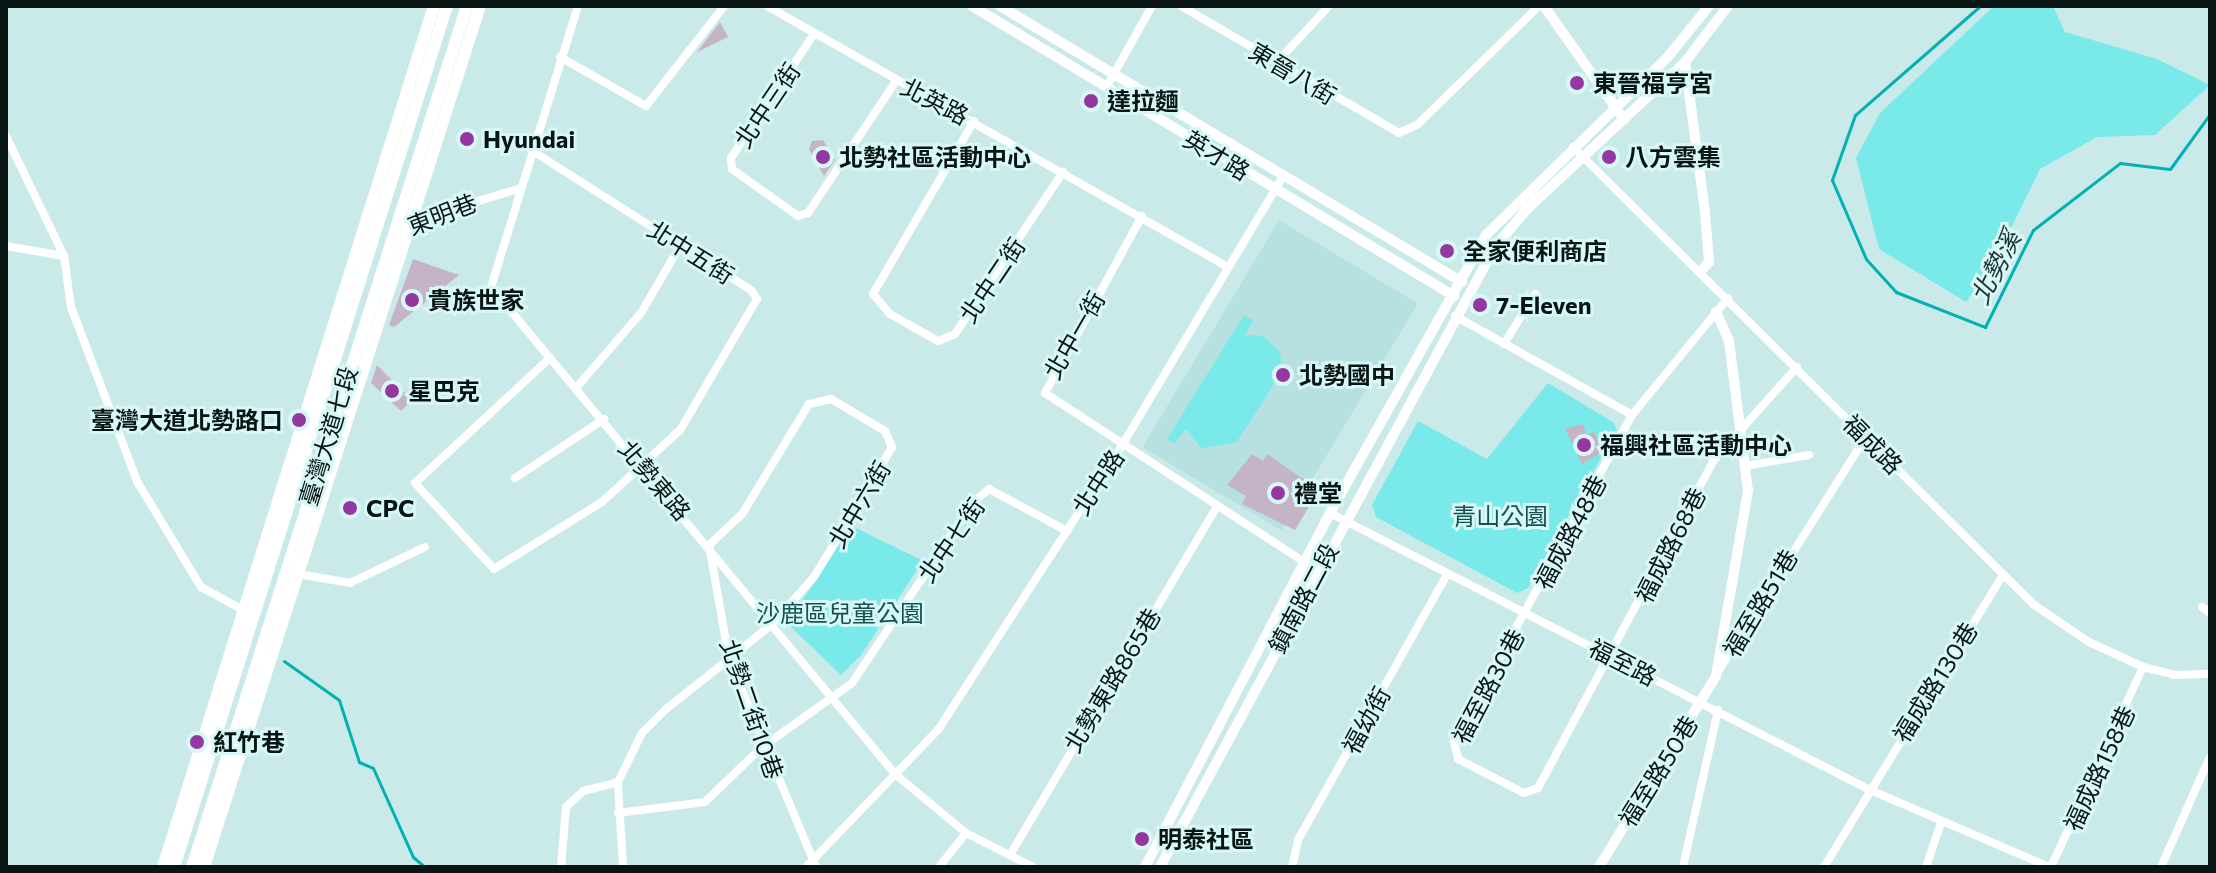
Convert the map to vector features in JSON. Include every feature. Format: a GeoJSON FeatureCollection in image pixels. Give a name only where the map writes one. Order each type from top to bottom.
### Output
{"type":"FeatureCollection","features":[{"type":"Feature","properties":{"kind":"main road","name":"臺灣大道七段"},"geometry":{"type":"LineString","coordinates":[[174,867],[372,223],[434,6]]}},
{"type":"Feature","properties":{"kind":"main road","name":"臺灣大道七段"},"geometry":{"type":"LineString","coordinates":[[163,867],[372,223],[447,6]]}},
{"type":"Feature","properties":{"kind":"main road","name":"臺灣大道七段"},"geometry":{"type":"LineString","coordinates":[[204,867],[298,574],[467,6]]}},
{"type":"Feature","properties":{"kind":"main road","name":"臺灣大道七段"},"geometry":{"type":"LineString","coordinates":[[192,867],[399,231],[480,6]]}},
{"type":"Feature","properties":{"kind":"street","name":"北勢東路"},"geometry":{"type":"LineString","coordinates":[[578,6],[518,189],[491,287],[709,545],[895,774],[966,833],[1033,867]]}},
{"type":"Feature","properties":{"kind":"street"},"geometry":{"type":"LineString","coordinates":[[560,57],[636,106],[646,106],[724,6]]}},
{"type":"Feature","properties":{"kind":"street","name":"北英路"},"geometry":{"type":"LineString","coordinates":[[767,6],[1228,267]]}},
{"type":"Feature","properties":{"kind":"street","name":"英才路"},"geometry":{"type":"LineString","coordinates":[[972,6],[1463,301]]}},
{"type":"Feature","properties":{"kind":"street","name":"英才路"},"geometry":{"type":"LineString","coordinates":[[1000,6],[1471,288]]}},
{"type":"Feature","properties":{"kind":"street"},"geometry":{"type":"LineString","coordinates":[[1106,88],[1152,6]]}},
{"type":"Feature","properties":{"kind":"street","name":"東晉八街"},"geometry":{"type":"LineString","coordinates":[[1181,6],[1388,131],[1407,132],[1542,6]]}},
{"type":"Feature","properties":{"kind":"street"},"geometry":{"type":"LineString","coordinates":[[1277,62],[1329,6]]}},
{"type":"Feature","properties":{"kind":"street"},"geometry":{"type":"LineString","coordinates":[[1542,6],[1624,120]]}},
{"type":"Feature","properties":{"kind":"street","name":"鎮南路二段"},"geometry":{"type":"LineString","coordinates":[[1145,867],[1330,513],[1458,280],[1500,216],[1685,39],[1709,6]]}},
{"type":"Feature","properties":{"kind":"street","name":"鎮南路二段"},"geometry":{"type":"LineString","coordinates":[[1160,867],[1463,301],[1504,235],[1685,62],[1728,6]]}},
{"type":"Feature","properties":{"kind":"street","name":"北中三街"},"geometry":{"type":"LineString","coordinates":[[814,34],[731,158],[732,169],[798,216],[808,213],[896,81]]}},
{"type":"Feature","properties":{"kind":"street"},"geometry":{"type":"LineString","coordinates":[[1685,62],[1709,262],[1701,271]]}},
{"type":"Feature","properties":{"kind":"street","name":"北中二街"},"geometry":{"type":"LineString","coordinates":[[974,121],[873,294],[902,321],[947,342],[1063,172]]}},
{"type":"Feature","properties":{"kind":"street"},"geometry":{"type":"LineString","coordinates":[[6,136],[64,256],[71,307],[138,483],[201,587],[245,611]]}},
{"type":"Feature","properties":{"kind":"street","name":"福成路"},"geometry":{"type":"LineString","coordinates":[[1573,147],[1701,271],[2002,576],[2059,625],[2143,667],[2174,675],[2210,674]]}},
{"type":"Feature","properties":{"kind":"street","name":"北中五街"},"geometry":{"type":"LineString","coordinates":[[531,150],[757,299],[680,430],[643,467]]}},
{"type":"Feature","properties":{"kind":"street","name":"北中路"},"geometry":{"type":"LineString","coordinates":[[806,867],[814,863],[938,730],[1121,447],[1283,176]]}},
{"type":"Feature","properties":{"kind":"street","name":"東明巷"},"geometry":{"type":"LineString","coordinates":[[372,223],[399,231],[421,218],[518,189]]}},
{"type":"Feature","properties":{"kind":"street","name":"北中一街"},"geometry":{"type":"LineString","coordinates":[[1142,216],[1045,387],[1054,403],[1304,562]]}},
{"type":"Feature","properties":{"kind":"street"},"geometry":{"type":"LineString","coordinates":[[6,246],[64,256]]}},
{"type":"Feature","properties":{"kind":"street"},"geometry":{"type":"LineString","coordinates":[[576,388],[641,313],[680,246]]}},
{"type":"Feature","properties":{"kind":"street"},"geometry":{"type":"LineString","coordinates":[[1504,344],[1535,294]]}},
{"type":"Feature","properties":{"kind":"street","name":"福成路48巷"},"geometry":{"type":"LineString","coordinates":[[1528,612],[1632,415],[1728,298]]}},
{"type":"Feature","properties":{"kind":"street","name":"福至路51巷"},"geometry":{"type":"LineString","coordinates":[[1716,312],[1729,341],[1748,491],[1716,676]]}},
{"type":"Feature","properties":{"kind":"street"},"geometry":{"type":"LineString","coordinates":[[1455,316],[1632,415]]}},
{"type":"Feature","properties":{"kind":"street"},"geometry":{"type":"LineString","coordinates":[[550,358],[415,483],[483,564],[494,569],[510,560],[643,467]]}},
{"type":"Feature","properties":{"kind":"street","name":"福成路68巷"},"geometry":{"type":"LineString","coordinates":[[1612,657],[1713,461],[1741,423],[1797,367]]}},
{"type":"Feature","properties":{"kind":"street","name":"北中六街"},"geometry":{"type":"LineString","coordinates":[[618,782],[642,733],[771,625],[814,577],[883,467],[892,447],[885,431],[831,399],[809,404],[742,514],[709,545]]}},
{"type":"Feature","properties":{"kind":"street"},"geometry":{"type":"LineString","coordinates":[[515,478],[604,419]]}},
{"type":"Feature","properties":{"kind":"street","name":"福至路51巷"},"geometry":{"type":"LineString","coordinates":[[1716,676],[1866,437]]}},
{"type":"Feature","properties":{"kind":"street"},"geometry":{"type":"LineString","coordinates":[[1745,466],[1809,455]]}},
{"type":"Feature","properties":{"kind":"street","name":"北中七街"},"geometry":{"type":"LineString","coordinates":[[832,699],[871,660],[982,494],[989,489],[1067,531]]}},
{"type":"Feature","properties":{"kind":"street","name":"北勢東路865巷"},"geometry":{"type":"LineString","coordinates":[[1010,855],[1217,506]]}},
{"type":"Feature","properties":{"kind":"street","name":"福至路"},"geometry":{"type":"LineString","coordinates":[[1330,513],[1868,789],[1941,823],[2050,867]]}},
{"type":"Feature","properties":{"kind":"street","name":"北勢二街10巷"},"geometry":{"type":"LineString","coordinates":[[709,545],[729,659],[761,748],[814,863]]}},
{"type":"Feature","properties":{"kind":"street"},"geometry":{"type":"LineString","coordinates":[[298,574],[350,583],[425,547]]}},
{"type":"Feature","properties":{"kind":"street","name":"福幼街"},"geometry":{"type":"LineString","coordinates":[[1292,867],[1298,840],[1447,575]]}},
{"type":"Feature","properties":{"kind":"street","name":"福成路130巷"},"geometry":{"type":"LineString","coordinates":[[1824,867],[1868,789],[2002,576]]}},
{"type":"Feature","properties":{"kind":"street","name":"福至路30巷"},"geometry":{"type":"LineString","coordinates":[[1528,612],[1454,741],[1458,759],[1480,771],[1524,793],[1538,788],[1612,657]]}},
{"type":"Feature","properties":{"kind":"street","name":"福成路158巷"},"geometry":{"type":"LineString","coordinates":[[2050,867],[2143,667]]}},
{"type":"Feature","properties":{"kind":"street","name":"福至路50巷"},"geometry":{"type":"LineString","coordinates":[[1599,867],[1716,676]]}},
{"type":"Feature","properties":{"kind":"street"},"geometry":{"type":"LineString","coordinates":[[618,813],[694,806],[761,748],[832,699]]}},
{"type":"Feature","properties":{"kind":"street"},"geometry":{"type":"LineString","coordinates":[[1683,867],[1718,710]]}},
{"type":"Feature","properties":{"kind":"street"},"geometry":{"type":"LineString","coordinates":[[2161,867],[2210,757]]}},
{"type":"Feature","properties":{"kind":"street"},"geometry":{"type":"LineString","coordinates":[[561,867],[566,807],[583,791],[618,782],[623,867]]}},
{"type":"Feature","properties":{"kind":"street"},"geometry":{"type":"LineString","coordinates":[[1926,867],[1941,823]]}},
{"type":"Feature","properties":{"kind":"street"},"geometry":{"type":"LineString","coordinates":[[939,867],[966,833]]}},
{"type":"Feature","properties":{"kind":"shaded area","name":"北勢國中"},"geometry":{"type":"Polygon","coordinates":[[[1279,220],[1418,303],[1281,531],[1143,447],[1279,220]]]}},
{"type":"Feature","properties":{"kind":"green space"},"geometry":{"type":"Polygon","coordinates":[[[1994,6],[2053,6],[2065,32],[2157,59],[2210,85],[2155,135],[2097,137],[2040,169],[1991,269],[1966,302],[1879,249],[1856,158],[1880,113],[1994,6]]]}},
{"type":"Feature","properties":{"kind":"green space"},"geometry":{"type":"Polygon","coordinates":[[[1244,315],[1253,320],[1245,335],[1263,336],[1280,352],[1282,372],[1236,443],[1201,448],[1186,429],[1175,443],[1167,439],[1244,315]]]}},
{"type":"Feature","properties":{"kind":"green space","name":"青山公園"},"geometry":{"type":"Polygon","coordinates":[[[1548,383],[1613,422],[1617,430],[1528,588],[1517,593],[1376,517],[1372,505],[1418,421],[1487,459],[1548,383]]]}},
{"type":"Feature","properties":{"kind":"green space","name":"沙鹿區兒童公園"},"geometry":{"type":"Polygon","coordinates":[[[852,526],[923,561],[861,655],[841,675],[787,623],[852,526]]]}},
{"type":"Feature","properties":{"kind":"building"},"geometry":{"type":"Polygon","coordinates":[[[720,22],[728,37],[697,52],[720,22]]]}},
{"type":"Feature","properties":{"kind":"building","name":"北勢社區活動中心"},"geometry":{"type":"Polygon","coordinates":[[[823,140],[835,160],[824,176],[809,149],[812,141],[823,140]]]}},
{"type":"Feature","properties":{"kind":"building","name":"貴族世家"},"geometry":{"type":"Polygon","coordinates":[[[413,259],[459,275],[394,327],[389,325],[413,259]]]}},
{"type":"Feature","properties":{"kind":"building","name":"星巴克"},"geometry":{"type":"Polygon","coordinates":[[[377,365],[412,400],[401,411],[371,383],[377,365]]]}},
{"type":"Feature","properties":{"kind":"building","name":"福興社區活動中心"},"geometry":{"type":"Polygon","coordinates":[[[1583,424],[1586,434],[1595,432],[1601,453],[1582,464],[1565,429],[1583,424]]]}},
{"type":"Feature","properties":{"kind":"building","name":"禮堂"},"geometry":{"type":"Polygon","coordinates":[[[1252,454],[1263,461],[1267,454],[1319,490],[1295,530],[1242,504],[1246,496],[1227,485],[1252,454]]]}},
{"type":"Feature","properties":{"kind":"waterway","name":"北勢溪"},"geometry":{"type":"LineString","coordinates":[[1980,6],[1855,115],[1832,180],[1866,259],[1896,292],[1985,327],[2033,230],[2120,163],[2170,169],[2210,114]]}},
{"type":"Feature","properties":{"kind":"waterway"},"geometry":{"type":"LineString","coordinates":[[284,661],[339,700],[359,762],[373,768],[413,857],[425,867]]}},
{"type":"Feature","properties":{"kind":"place","name":"東晉福亨宮"},"geometry":{"type":"Point","coordinates":[1577,83]}},
{"type":"Feature","properties":{"kind":"place","name":"達拉麵"},"geometry":{"type":"Point","coordinates":[1091,101]}},
{"type":"Feature","properties":{"kind":"place","name":"Hyundai"},"geometry":{"type":"Point","coordinates":[467,139]}},
{"type":"Feature","properties":{"kind":"place","name":"北勢社區活動中心"},"geometry":{"type":"Point","coordinates":[823,157]}},
{"type":"Feature","properties":{"kind":"place","name":"八方雲集"},"geometry":{"type":"Point","coordinates":[1609,157]}},
{"type":"Feature","properties":{"kind":"place","name":"全家便利商店"},"geometry":{"type":"Point","coordinates":[1447,251]}},
{"type":"Feature","properties":{"kind":"place","name":"貴族世家"},"geometry":{"type":"Point","coordinates":[412,300]}},
{"type":"Feature","properties":{"kind":"place","name":"7-Eleven"},"geometry":{"type":"Point","coordinates":[1480,305]}},
{"type":"Feature","properties":{"kind":"place","name":"北勢國中"},"geometry":{"type":"Point","coordinates":[1283,375]}},
{"type":"Feature","properties":{"kind":"place","name":"星巴克"},"geometry":{"type":"Point","coordinates":[392,391]}},
{"type":"Feature","properties":{"kind":"place","name":"臺灣大道北勢路口"},"geometry":{"type":"Point","coordinates":[299,420]}},
{"type":"Feature","properties":{"kind":"place","name":"福興社區活動中心"},"geometry":{"type":"Point","coordinates":[1584,445]}},
{"type":"Feature","properties":{"kind":"place","name":"禮堂"},"geometry":{"type":"Point","coordinates":[1278,493]}},
{"type":"Feature","properties":{"kind":"place","name":"CPC"},"geometry":{"type":"Point","coordinates":[350,508]}},
{"type":"Feature","properties":{"kind":"place","name":"紅竹巷"},"geometry":{"type":"Point","coordinates":[197,742]}},
{"type":"Feature","properties":{"kind":"place","name":"明泰社區"},"geometry":{"type":"Point","coordinates":[1142,839]}}]}
